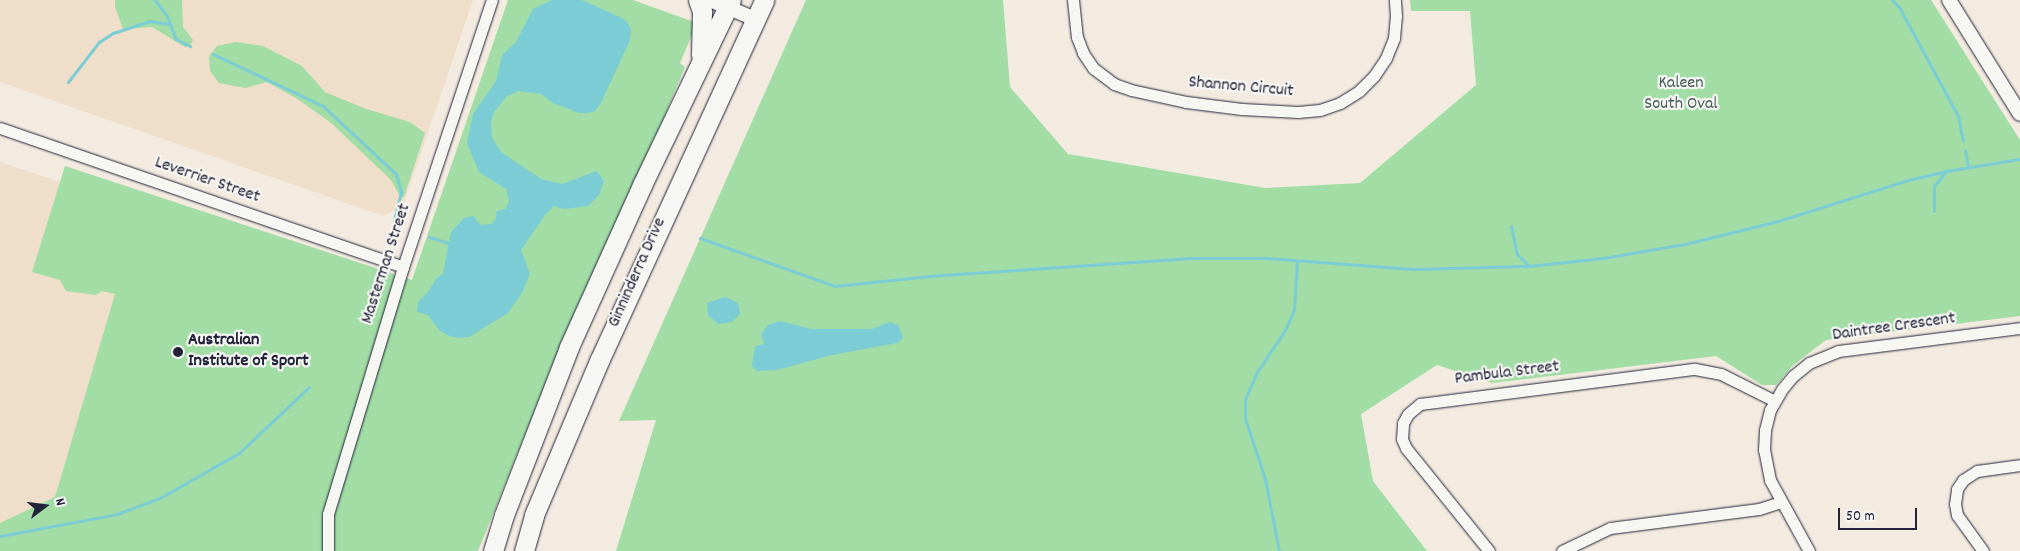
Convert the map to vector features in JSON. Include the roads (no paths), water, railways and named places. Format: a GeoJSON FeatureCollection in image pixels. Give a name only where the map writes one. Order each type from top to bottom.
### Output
{"type":"FeatureCollection","features":[{"type":"Feature","properties":{"kind":"main road"},"geometry":{"type":"LineString","coordinates":[[698,0],[702,11],[701,62]]}},
{"type":"Feature","properties":{"kind":"main road","name":"Ginninderra Drive"},"geometry":{"type":"LineString","coordinates":[[493,551],[504,515],[569,347],[642,185],[729,3]]}},
{"type":"Feature","properties":{"kind":"main road","name":"Ginninderra Drive"},"geometry":{"type":"LineString","coordinates":[[524,551],[534,515],[600,359],[758,6]]}},
{"type":"Feature","properties":{"kind":"street","name":"Masterman Street"},"geometry":{"type":"LineString","coordinates":[[330,548],[328,514],[403,267],[492,0]]}},
{"type":"Feature","properties":{"kind":"street"},"geometry":{"type":"LineString","coordinates":[[710,0],[758,6]]}},
{"type":"Feature","properties":{"kind":"street","name":"Shannon Circuit"},"geometry":{"type":"LineString","coordinates":[[1073,0],[1077,37],[1083,53],[1100,74],[1114,84],[1131,90],[1186,102],[1242,109],[1298,112],[1320,110],[1340,103],[1359,91],[1374,76],[1386,58],[1394,38],[1395,0]]}},
{"type":"Feature","properties":{"kind":"street"},"geometry":{"type":"LineString","coordinates":[[1949,0],[2020,114]]}},
{"type":"Feature","properties":{"kind":"street","name":"Leverrier Street"},"geometry":{"type":"LineString","coordinates":[[0,128],[403,267]]}},
{"type":"Feature","properties":{"kind":"street","name":"Daintree Crescent"},"geometry":{"type":"LineString","coordinates":[[1809,551],[1780,502],[1767,470],[1764,450],[1765,430],[1775,401],[1786,384],[1801,369],[1819,358],[1838,351],[2020,328]]}},
{"type":"Feature","properties":{"kind":"street","name":"Pambula Street"},"geometry":{"type":"LineString","coordinates":[[1489,551],[1406,448],[1402,439],[1403,423],[1408,414],[1420,404],[1696,369],[1721,374],[1775,401]]}},
{"type":"Feature","properties":{"kind":"street"},"geometry":{"type":"LineString","coordinates":[[1983,551],[1958,515],[1955,499],[1957,489],[1963,480],[1977,471],[2020,466]]}},
{"type":"Feature","properties":{"kind":"street"},"geometry":{"type":"LineString","coordinates":[[1562,551],[1610,528],[1759,509],[1780,502]]}},
{"type":"Feature","properties":{"kind":"water"},"geometry":{"type":"Polygon","coordinates":[[[552,0],[582,0],[624,19],[631,28],[630,40],[601,103],[595,111],[579,113],[553,103],[541,94],[519,91],[507,96],[494,112],[491,121],[492,138],[502,153],[541,179],[562,184],[597,171],[604,181],[599,195],[588,206],[564,209],[554,206],[545,215],[521,250],[530,274],[522,293],[508,313],[469,337],[458,338],[447,335],[439,330],[428,315],[417,312],[418,302],[443,273],[451,232],[464,218],[473,216],[481,225],[491,224],[496,219],[497,211],[505,209],[509,202],[506,189],[479,172],[467,143],[473,114],[496,81],[502,55],[516,42],[533,9],[552,0]]]}},
{"type":"Feature","properties":{"kind":"water"},"geometry":{"type":"Polygon","coordinates":[[[725,297],[738,303],[740,314],[732,322],[718,324],[708,315],[707,303],[725,297]]]}},
{"type":"Feature","properties":{"kind":"water"},"geometry":{"type":"Polygon","coordinates":[[[780,321],[811,329],[872,329],[890,322],[898,325],[903,338],[897,343],[832,355],[777,370],[757,371],[752,366],[755,346],[764,344],[761,334],[768,325],[780,321]]]}},
{"type":"Feature","properties":{"kind":"waterway"},"geometry":{"type":"LineString","coordinates":[[155,0],[167,16],[176,39],[190,46]]}},
{"type":"Feature","properties":{"kind":"waterway"},"geometry":{"type":"LineString","coordinates":[[1892,0],[1899,7],[1958,116],[1963,141]]}},
{"type":"Feature","properties":{"kind":"waterway"},"geometry":{"type":"LineString","coordinates":[[68,82],[99,42],[113,33],[149,21],[170,24]]}},
{"type":"Feature","properties":{"kind":"waterway"},"geometry":{"type":"LineString","coordinates":[[213,54],[323,106],[396,174],[401,192],[394,221],[397,227]]}},
{"type":"Feature","properties":{"kind":"waterway"},"geometry":{"type":"LineString","coordinates":[[1965,150],[1968,167]]}},
{"type":"Feature","properties":{"kind":"waterway"},"geometry":{"type":"LineString","coordinates":[[700,238],[835,286],[929,276],[1192,258],[1265,258],[1414,269],[1529,266],[1603,258],[1685,244],[1778,221],[1908,180],[1946,171],[2020,159]]}},
{"type":"Feature","properties":{"kind":"waterway"},"geometry":{"type":"LineString","coordinates":[[1934,211],[1934,186],[1946,171]]}},
{"type":"Feature","properties":{"kind":"waterway"},"geometry":{"type":"LineString","coordinates":[[1511,226],[1517,254],[1528,265]]}},
{"type":"Feature","properties":{"kind":"waterway"},"geometry":{"type":"LineString","coordinates":[[429,237],[449,243]]}},
{"type":"Feature","properties":{"kind":"waterway"},"geometry":{"type":"LineString","coordinates":[[1279,551],[1265,479],[1245,418],[1245,399],[1257,372],[1285,330],[1294,310],[1297,261]]}},
{"type":"Feature","properties":{"kind":"waterway"},"geometry":{"type":"LineString","coordinates":[[0,536],[117,514],[160,498],[239,453],[309,387]]}},
{"type":"Feature","properties":{"kind":"place","name":"Australian Institute of Sport"},"geometry":{"type":"Point","coordinates":[178,352]}},
{"type":"Feature","properties":{"kind":"park label","name":"Kaleen South Oval"},"geometry":{"type":"Point","coordinates":[1681,95]}}]}
